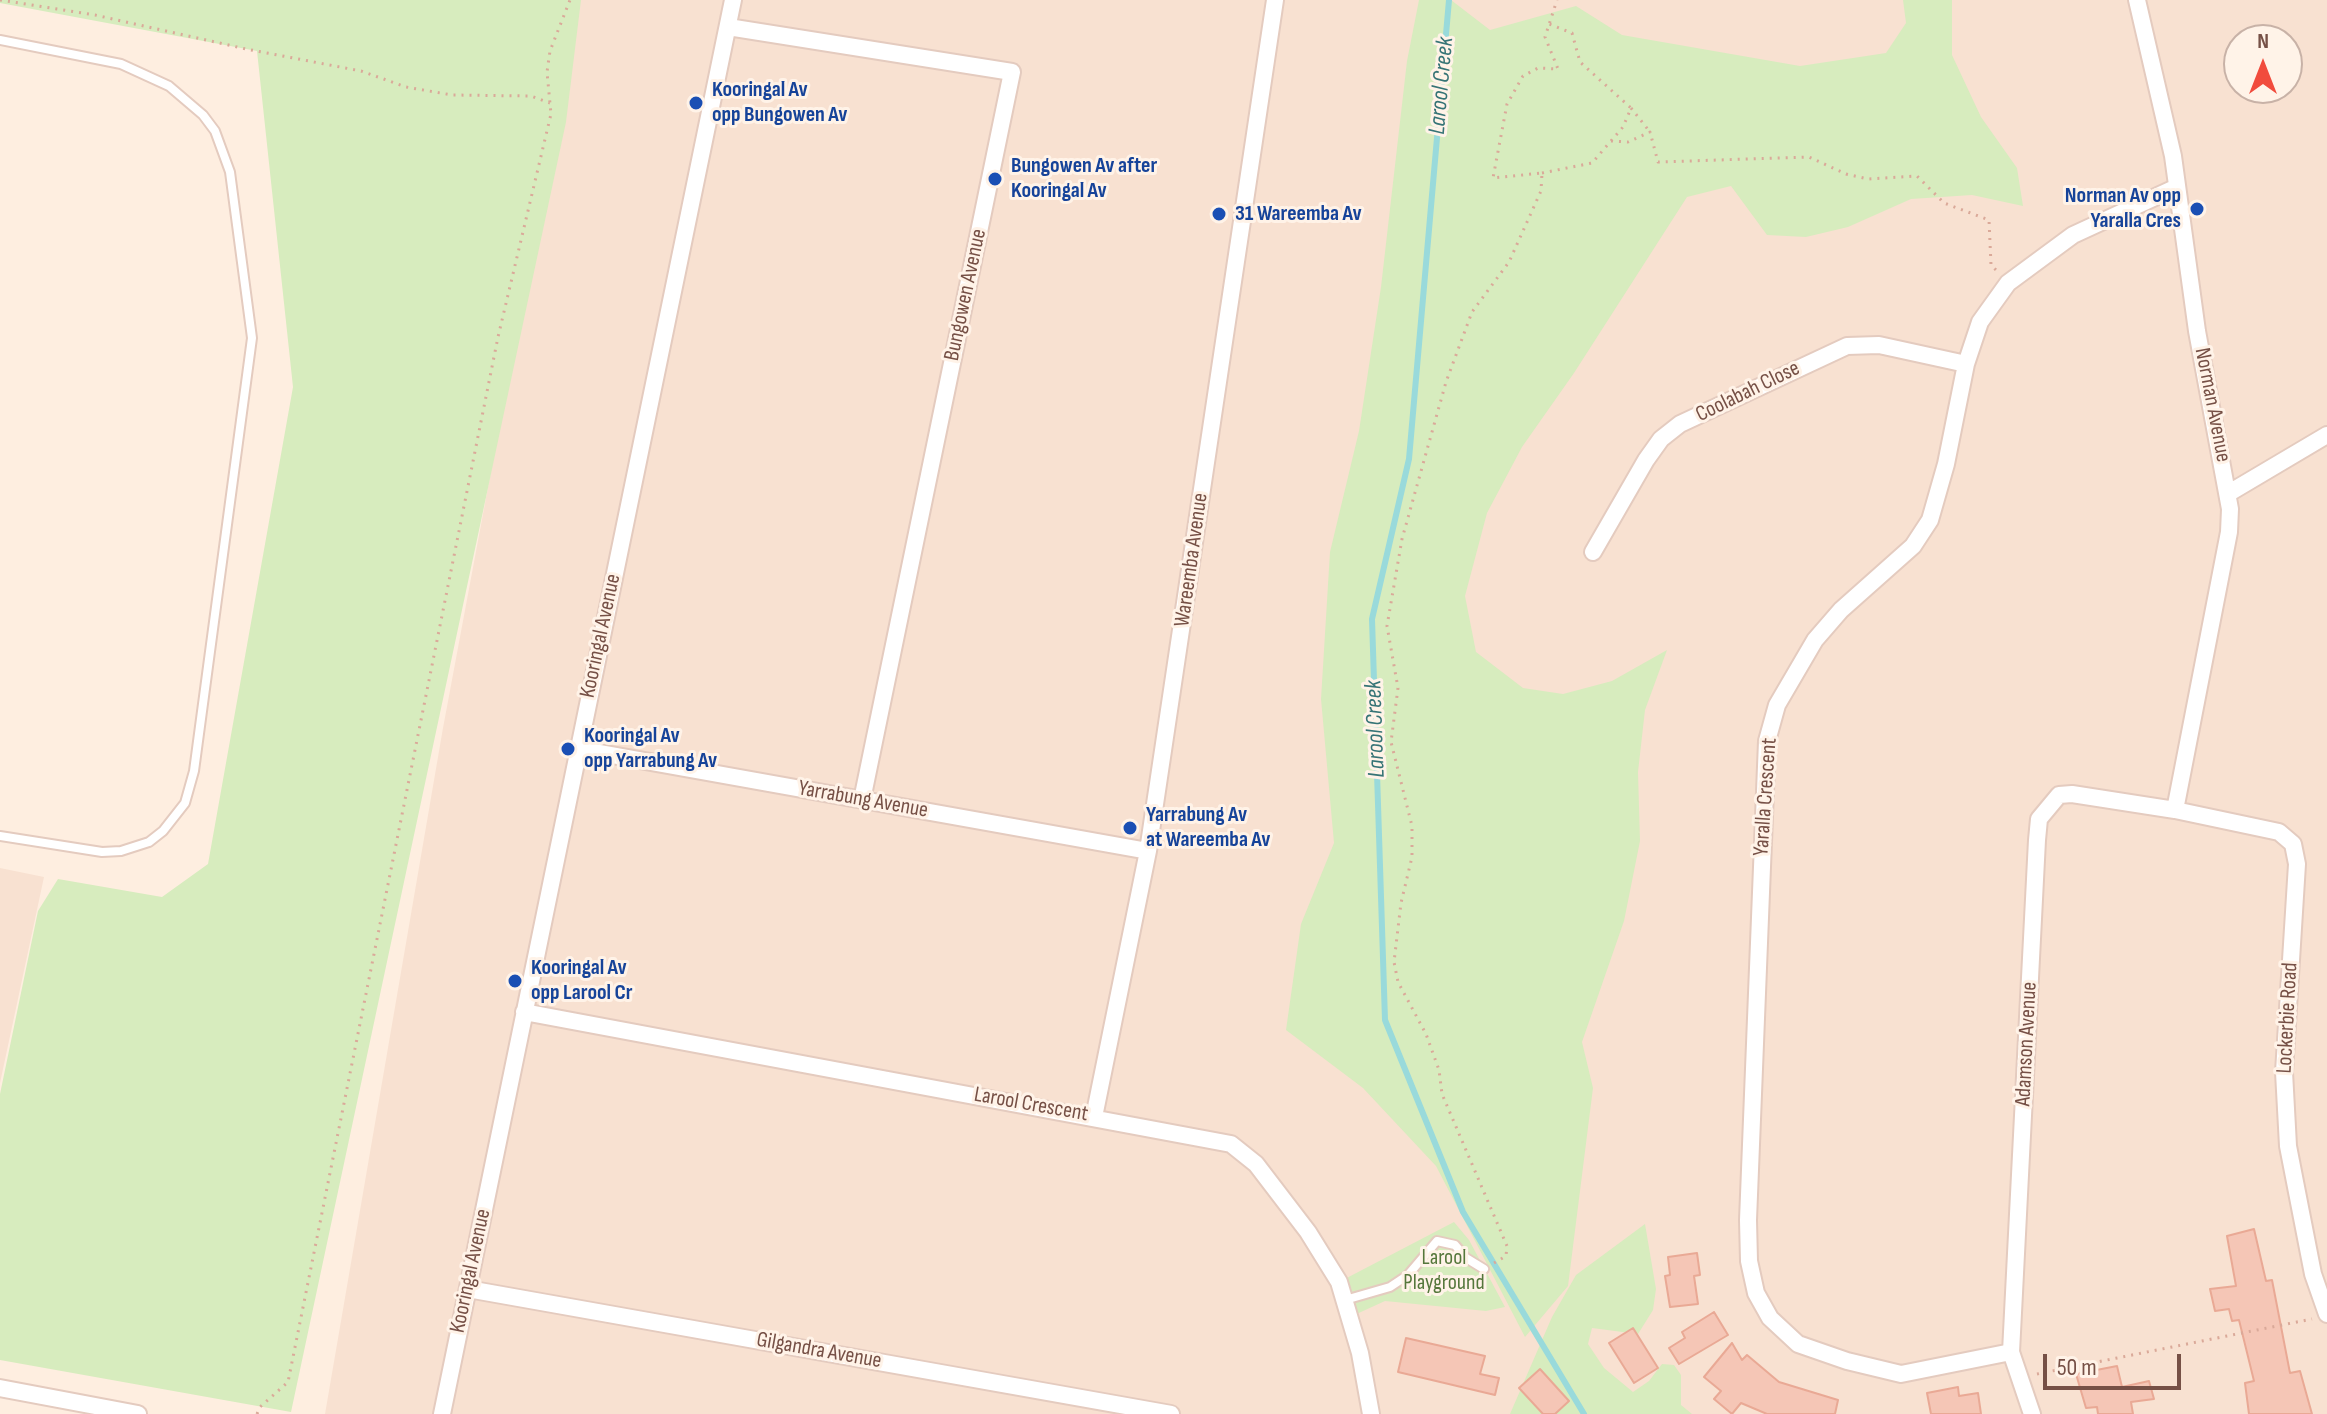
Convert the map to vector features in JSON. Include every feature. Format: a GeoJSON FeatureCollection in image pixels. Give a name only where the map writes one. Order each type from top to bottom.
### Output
{"type":"FeatureCollection","features":[{"type":"Feature","properties":{"kind":"street","name":"Kooringal Avenue"},"geometry":{"type":"LineString","coordinates":[[442,1414],[733,0]]}},
{"type":"Feature","properties":{"kind":"street","name":"Wareemba Avenue"},"geometry":{"type":"LineString","coordinates":[[1094,1117],[1148,851],[1275,0]]}},
{"type":"Feature","properties":{"kind":"street","name":"Norman Avenue"},"geometry":{"type":"LineString","coordinates":[[2137,0],[2177,187],[2197,331],[2229,493],[2229,532],[2175,810]]}},
{"type":"Feature","properties":{"kind":"street","name":"Bungowen Avenue"},"geometry":{"type":"LineString","coordinates":[[728,27],[1012,72],[862,800]]}},
{"type":"Feature","properties":{"kind":"street","name":"Yaralla Crescent"},"geometry":{"type":"LineString","coordinates":[[2011,1352],[1901,1374],[1834,1357],[1798,1344],[1770,1318],[1756,1293],[1749,1261],[1767,741],[1777,705],[1815,640],[1841,610],[1913,546],[1930,520],[1946,464],[1966,364],[1980,322],[2008,283],[2073,235],[2177,187]]}},
{"type":"Feature","properties":{"kind":"street","name":"Coolabah Close"},"geometry":{"type":"LineString","coordinates":[[1593,552],[1646,460],[1661,439],[1680,424],[1847,346],[1879,345],[1966,364]]}},
{"type":"Feature","properties":{"kind":"street"},"geometry":{"type":"LineString","coordinates":[[2229,493],[2327,435]]}},
{"type":"Feature","properties":{"kind":"street","name":"Yarrabung Avenue"},"geometry":{"type":"LineString","coordinates":[[578,749],[1148,851]]}},
{"type":"Feature","properties":{"kind":"street","name":"Adamson Avenue"},"geometry":{"type":"LineString","coordinates":[[2032,1414],[2011,1352],[2039,819],[2059,795],[2072,794],[2175,810]]}},
{"type":"Feature","properties":{"kind":"street","name":"Lockerbie Road"},"geometry":{"type":"LineString","coordinates":[[2175,810],[2279,832],[2293,844],[2297,864],[2284,1072],[2288,1146],[2320,1316]]}},
{"type":"Feature","properties":{"kind":"street","name":"Larool Crescent"},"geometry":{"type":"LineString","coordinates":[[524,1012],[1231,1144],[1256,1164],[1330,1266],[1345,1300],[1371,1414]]}},
{"type":"Feature","properties":{"kind":"street","name":"Gilgandra Avenue"},"geometry":{"type":"LineString","coordinates":[[468,1289],[1171,1414]]}},
{"type":"Feature","properties":{"kind":"street"},"geometry":{"type":"LineString","coordinates":[[0,1388],[138,1414]]}},
{"type":"Feature","properties":{"kind":"lane"},"geometry":{"type":"LineString","coordinates":[[0,40],[121,64],[169,86],[203,115],[215,131],[230,172],[252,338],[194,771],[185,803],[163,831],[149,842],[121,851],[90,851],[0,836]]}},
{"type":"Feature","properties":{"kind":"lane"},"geometry":{"type":"LineString","coordinates":[[1345,1300],[1390,1287],[1408,1275],[1437,1241],[1455,1245],[1466,1258],[1484,1269]]}},
{"type":"Feature","properties":{"kind":"path"},"geometry":{"type":"LineString","coordinates":[[0,0],[95,15],[361,71],[378,80],[406,87],[452,95],[531,96],[550,103]]}},
{"type":"Feature","properties":{"kind":"path"},"geometry":{"type":"LineString","coordinates":[[257,1414],[260,1407],[288,1382],[494,352],[551,114],[550,51],[570,0]]}},
{"type":"Feature","properties":{"kind":"path"},"geometry":{"type":"LineString","coordinates":[[1557,0],[1545,37],[1558,69],[1538,68],[1523,76],[1507,104],[1493,178],[1592,163],[1623,127],[1631,108]]}},
{"type":"Feature","properties":{"kind":"path"},"geometry":{"type":"LineString","coordinates":[[1549,24],[1572,33],[1580,62],[1631,108],[1650,132],[1658,162],[1809,157],[1846,174],[1868,179],[1917,176],[1944,203],[1989,220],[1991,265],[2008,283]]}},
{"type":"Feature","properties":{"kind":"path"},"geometry":{"type":"LineString","coordinates":[[1611,141],[1628,142],[1650,132]]}},
{"type":"Feature","properties":{"kind":"path"},"geometry":{"type":"LineString","coordinates":[[1506,1256],[1507,1246],[1442,1094],[1439,1070],[1426,1034],[1398,982],[1394,962],[1401,903],[1412,857],[1412,826],[1391,742],[1398,688],[1387,626],[1402,539],[1446,382],[1472,312],[1509,262],[1541,191],[1542,173]]}},
{"type":"Feature","properties":{"kind":"path"},"geometry":{"type":"LineString","coordinates":[[2018,1378],[2320,1316]]}},
{"type":"Feature","properties":{"kind":"shaded area"},"geometry":{"type":"Polygon","coordinates":[[[579,0],[2327,0],[2327,1414],[325,1414],[443,728],[579,0]]]}},
{"type":"Feature","properties":{"kind":"shaded area"},"geometry":{"type":"Polygon","coordinates":[[[0,868],[44,877],[0,1083],[0,868]]]}},
{"type":"Feature","properties":{"kind":"green space"},"geometry":{"type":"Polygon","coordinates":[[[0,0],[581,0],[566,122],[291,1412],[0,1360],[0,1094],[38,911],[58,879],[162,897],[208,864],[293,387],[257,51],[0,3],[0,0]]]}},
{"type":"Feature","properties":{"kind":"green space"},"geometry":{"type":"Polygon","coordinates":[[[1419,0],[1451,0],[1490,30],[1576,6],[1622,35],[1800,66],[1886,53],[1906,23],[1903,0],[1952,0],[1952,55],[1981,117],[2017,168],[2023,206],[1972,195],[1911,199],[1848,227],[1806,237],[1767,235],[1731,186],[1687,197],[1574,373],[1522,447],[1487,513],[1465,596],[1476,652],[1523,688],[1563,694],[1612,681],[1667,650],[1645,710],[1638,772],[1640,841],[1624,921],[1582,1042],[1593,1088],[1568,1286],[1525,1337],[1436,1166],[1363,1088],[1286,1030],[1301,924],[1334,843],[1321,699],[1330,552],[1359,431],[1381,287],[1407,61],[1419,0]]]}},
{"type":"Feature","properties":{"kind":"green space","name":"Larool Playground"},"geometry":{"type":"Polygon","coordinates":[[[1454,1222],[1469,1240],[1505,1307],[1486,1311],[1385,1301],[1350,1317],[1339,1282],[1454,1222]]]}},
{"type":"Feature","properties":{"kind":"green space"},"geometry":{"type":"Polygon","coordinates":[[[1645,1224],[1656,1289],[1653,1310],[1638,1334],[1592,1328],[1588,1344],[1604,1368],[1633,1392],[1649,1381],[1662,1364],[1674,1365],[1681,1375],[1681,1405],[1692,1414],[1510,1414],[1552,1317],[1576,1275],[1645,1224]]]}},
{"type":"Feature","properties":{"kind":"building"},"geometry":{"type":"Polygon","coordinates":[[[2254,1229],[2266,1281],[2272,1280],[2290,1373],[2300,1371],[2312,1414],[2249,1414],[2245,1383],[2254,1381],[2239,1320],[2232,1321],[2229,1309],[2215,1311],[2210,1289],[2236,1286],[2227,1236],[2254,1229]]]}},
{"type":"Feature","properties":{"kind":"building"},"geometry":{"type":"Polygon","coordinates":[[[1697,1253],[1700,1275],[1694,1276],[1698,1304],[1670,1307],[1665,1276],[1670,1275],[1668,1257],[1697,1253]]]}},
{"type":"Feature","properties":{"kind":"building"},"geometry":{"type":"Polygon","coordinates":[[[1714,1312],[1728,1335],[1679,1364],[1669,1348],[1685,1338],[1682,1332],[1714,1312]]]}},
{"type":"Feature","properties":{"kind":"building"},"geometry":{"type":"Polygon","coordinates":[[[1633,1328],[1658,1368],[1634,1383],[1609,1343],[1633,1328]]]}},
{"type":"Feature","properties":{"kind":"building"},"geometry":{"type":"Polygon","coordinates":[[[1406,1338],[1485,1356],[1480,1374],[1499,1378],[1495,1395],[1398,1372],[1406,1338]]]}},
{"type":"Feature","properties":{"kind":"building"},"geometry":{"type":"Polygon","coordinates":[[[1732,1343],[1742,1360],[1747,1355],[1779,1382],[1838,1400],[1835,1414],[1767,1414],[1741,1403],[1732,1414],[1714,1399],[1721,1391],[1704,1377],[1732,1343]]]}},
{"type":"Feature","properties":{"kind":"building"},"geometry":{"type":"Polygon","coordinates":[[[2117,1366],[2122,1387],[2149,1381],[2154,1399],[2131,1402],[2133,1414],[2098,1414],[2097,1407],[2086,1408],[2076,1374],[2117,1366]]]}},
{"type":"Feature","properties":{"kind":"building"},"geometry":{"type":"Polygon","coordinates":[[[1540,1369],[1569,1401],[1555,1414],[1543,1414],[1519,1388],[1540,1369]]]}},
{"type":"Feature","properties":{"kind":"building"},"geometry":{"type":"Polygon","coordinates":[[[1958,1387],[1959,1396],[1978,1393],[1981,1414],[1931,1414],[1927,1393],[1958,1387]]]}},
{"type":"Feature","properties":{"kind":"waterway","name":"Larool Creek"},"geometry":{"type":"LineString","coordinates":[[1449,0],[1409,459],[1372,619],[1385,1020],[1463,1212],[1584,1414]]}},
{"type":"Feature","properties":{"kind":"place","name":"Kooringal Av opp Bungowen Av"},"geometry":{"type":"Point","coordinates":[696,103]}},
{"type":"Feature","properties":{"kind":"place","name":"Bungowen Av after Kooringal Av"},"geometry":{"type":"Point","coordinates":[995,179]}},
{"type":"Feature","properties":{"kind":"place","name":"Norman Av opp Yaralla Cres"},"geometry":{"type":"Point","coordinates":[2197,209]}},
{"type":"Feature","properties":{"kind":"place","name":"31 Wareemba Av"},"geometry":{"type":"Point","coordinates":[1219,214]}},
{"type":"Feature","properties":{"kind":"place","name":"Kooringal Av opp Yarrabung Av"},"geometry":{"type":"Point","coordinates":[568,749]}},
{"type":"Feature","properties":{"kind":"place","name":"Yarrabung Av at Wareemba Av"},"geometry":{"type":"Point","coordinates":[1130,828]}},
{"type":"Feature","properties":{"kind":"place","name":"Kooringal Av opp Larool Cr"},"geometry":{"type":"Point","coordinates":[515,981]}}]}
